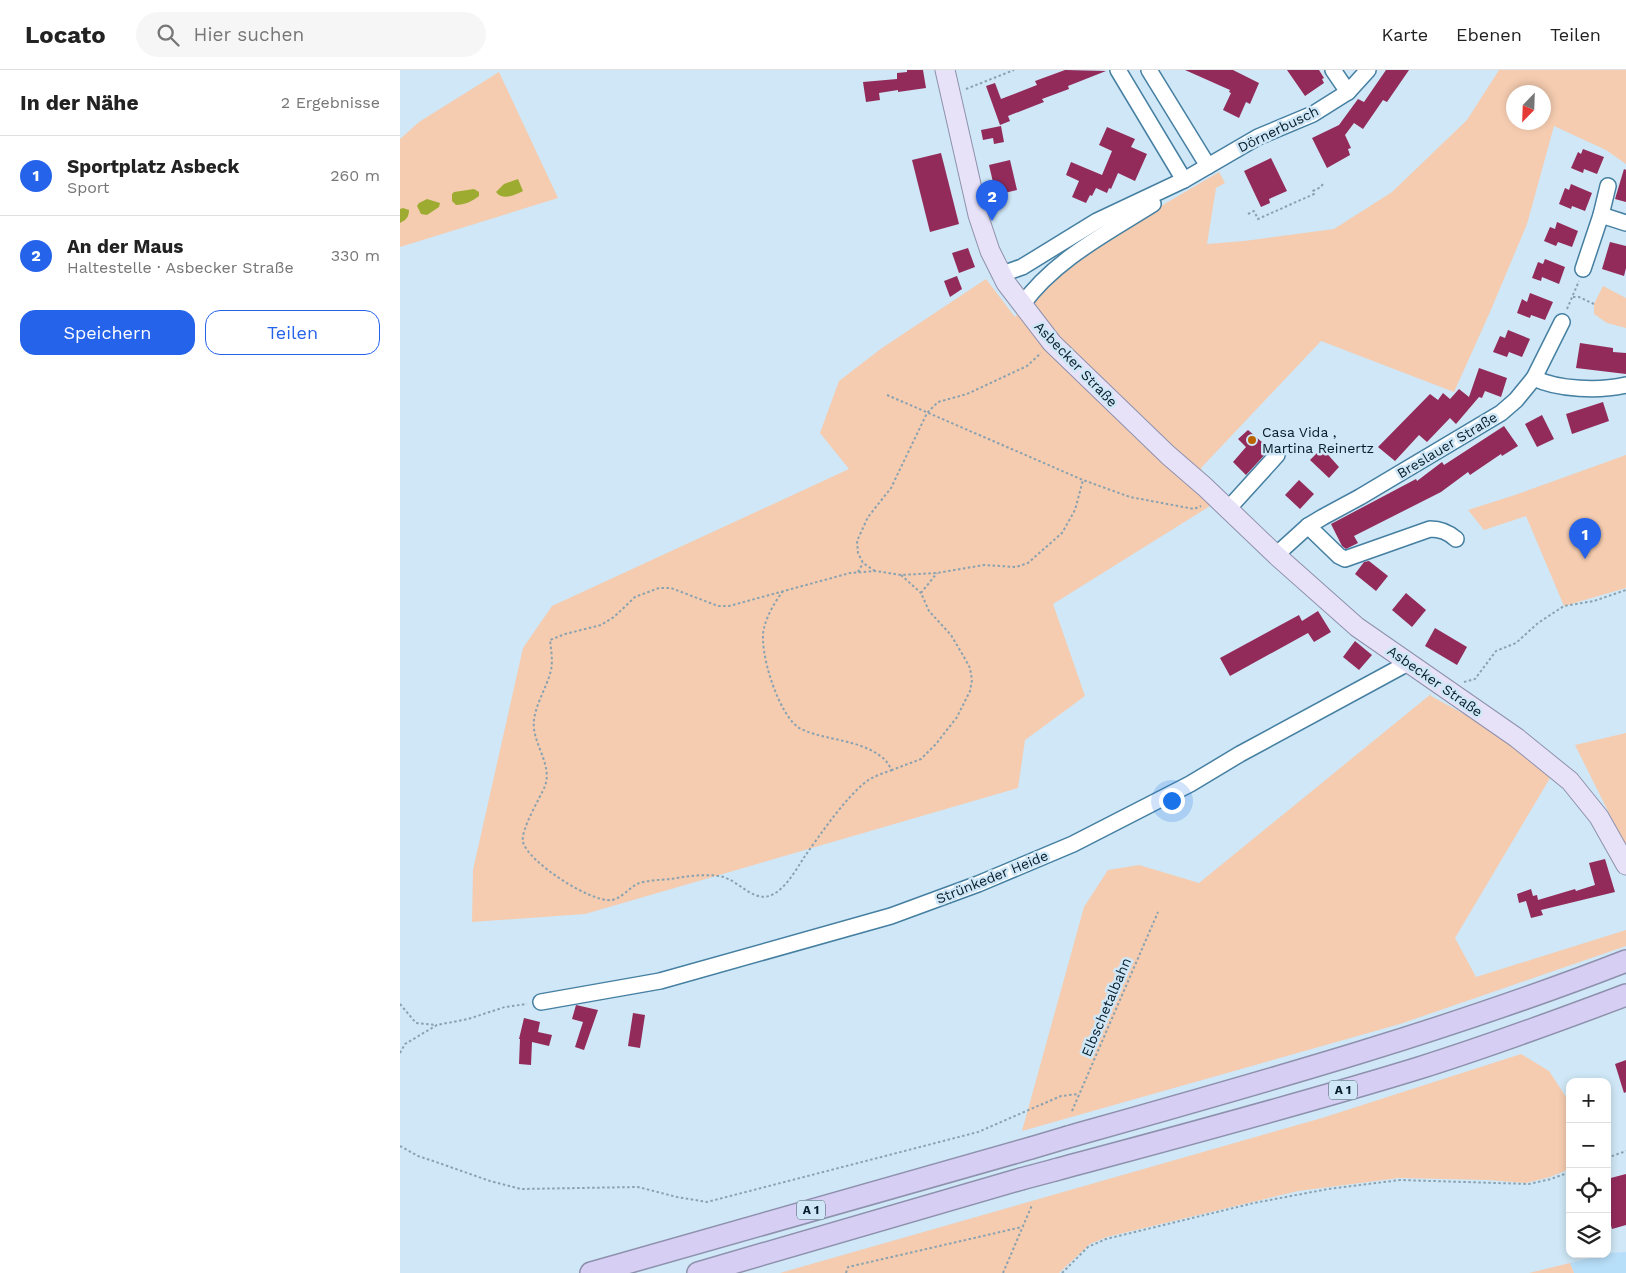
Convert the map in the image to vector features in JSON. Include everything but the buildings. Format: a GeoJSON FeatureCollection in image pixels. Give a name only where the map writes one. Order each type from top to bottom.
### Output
{"type":"FeatureCollection","features":[{"type":"Feature","properties":{"kind":"highway","name":"A 1"},"geometry":{"type":"LineString","coordinates":[[591,1273],[1414,1037],[1546,992],[1626,961]]}},
{"type":"Feature","properties":{"kind":"highway","name":"A 1"},"geometry":{"type":"LineString","coordinates":[[698,1273],[1021,1179],[1261,1114],[1419,1068],[1515,1036],[1626,995]]}},
{"type":"Feature","properties":{"kind":"main road","name":"Asbecker Straße"},"geometry":{"type":"LineString","coordinates":[[945,70],[978,215],[990,251],[1022,305],[1052,343],[1168,455],[1356,627],[1517,738],[1570,781],[1599,817],[1626,865]]}},
{"type":"Feature","properties":{"kind":"street"},"geometry":{"type":"LineString","coordinates":[[1118,70],[1184,180]]}},
{"type":"Feature","properties":{"kind":"street"},"geometry":{"type":"LineString","coordinates":[[1149,70],[1208,166]]}},
{"type":"Feature","properties":{"kind":"street"},"geometry":{"type":"LineString","coordinates":[[1333,70],[1348,92]]}},
{"type":"Feature","properties":{"kind":"street","name":"Dörnerbusch"},"geometry":{"type":"LineString","coordinates":[[1184,180],[1258,137],[1313,114],[1348,92],[1368,70]]}},
{"type":"Feature","properties":{"kind":"street"},"geometry":{"type":"LineString","coordinates":[[1002,274],[1022,267],[1097,222],[1184,180]]}},
{"type":"Feature","properties":{"kind":"street"},"geometry":{"type":"LineString","coordinates":[[1022,305],[1030,293],[1044,279],[1072,256],[1157,201],[1184,180]]}},
{"type":"Feature","properties":{"kind":"street"},"geometry":{"type":"LineString","coordinates":[[1583,269],[1608,186]]}},
{"type":"Feature","properties":{"kind":"street"},"geometry":{"type":"LineString","coordinates":[[1601,214],[1626,223]]}},
{"type":"Feature","properties":{"kind":"street","name":"Breslauer Straße"},"geometry":{"type":"LineString","coordinates":[[1276,555],[1308,526],[1501,413],[1516,400],[1534,378],[1562,322]]}},
{"type":"Feature","properties":{"kind":"street"},"geometry":{"type":"LineString","coordinates":[[1534,378],[1566,387],[1626,385]]}},
{"type":"Feature","properties":{"kind":"street"},"geometry":{"type":"LineString","coordinates":[[1223,504],[1277,456]]}},
{"type":"Feature","properties":{"kind":"street"},"geometry":{"type":"LineString","coordinates":[[1308,526],[1338,556],[1345,559],[1430,529],[1448,532],[1456,539]]}},
{"type":"Feature","properties":{"kind":"street","name":"Strünkeder Heide"},"geometry":{"type":"LineString","coordinates":[[541,1002],[670,979],[891,916],[978,884],[1073,844],[1190,784],[1240,754],[1408,663]]}},
{"type":"Feature","properties":{"kind":"path"},"geometry":{"type":"LineString","coordinates":[[950,95],[1014,70]]}},
{"type":"Feature","properties":{"kind":"path"},"geometry":{"type":"LineString","coordinates":[[1248,214],[1254,212],[1258,219],[1314,194],[1313,191],[1321,187],[1324,182]]}},
{"type":"Feature","properties":{"kind":"path"},"geometry":{"type":"LineString","coordinates":[[1562,322],[1583,269]]}},
{"type":"Feature","properties":{"kind":"path"},"geometry":{"type":"LineString","coordinates":[[1573,297],[1579,297],[1594,304]]}},
{"type":"Feature","properties":{"kind":"path"},"geometry":{"type":"LineString","coordinates":[[876,571],[863,564],[858,553],[857,541],[868,517],[890,488],[927,413],[938,402],[967,394],[1027,366],[1052,343]]}},
{"type":"Feature","properties":{"kind":"path"},"geometry":{"type":"LineString","coordinates":[[887,395],[1083,480],[1130,497],[1194,508],[1223,504]]}},
{"type":"Feature","properties":{"kind":"path"},"geometry":{"type":"LineString","coordinates":[[901,575],[921,593],[929,611],[952,634],[970,668],[972,680],[970,691],[957,717],[921,760],[868,780],[851,797],[779,890],[771,895],[758,897],[722,876],[700,875],[638,884],[625,894],[610,900],[584,892],[563,881],[539,864],[523,844],[528,823],[546,784],[547,772],[535,733],[534,721],[552,668],[550,640],[565,634],[601,625],[614,617],[634,597],[659,588],[671,588],[718,606],[729,606],[850,573],[876,571],[901,575],[937,573],[984,565],[1016,568],[1028,563],[1062,533],[1075,510],[1083,480]]}},
{"type":"Feature","properties":{"kind":"path"},"geometry":{"type":"LineString","coordinates":[[858,572],[863,564]]}},
{"type":"Feature","properties":{"kind":"path"},"geometry":{"type":"LineString","coordinates":[[921,593],[937,573]]}},
{"type":"Feature","properties":{"kind":"path"},"geometry":{"type":"LineString","coordinates":[[1448,690],[1475,679],[1496,651],[1516,643],[1538,624],[1564,606],[1594,601],[1626,590]]}},
{"type":"Feature","properties":{"kind":"path"},"geometry":{"type":"LineString","coordinates":[[783,591],[774,604],[764,629],[762,641],[774,694],[789,718],[799,728],[869,749],[885,759],[892,770]]}},
{"type":"Feature","properties":{"kind":"path","name":"Elbschetalbahn"},"geometry":{"type":"LineString","coordinates":[[1072,1111],[1158,912]]}},
{"type":"Feature","properties":{"kind":"path"},"geometry":{"type":"LineString","coordinates":[[400,1004],[416,1024],[437,1025],[468,1019],[505,1007],[541,1002]]}},
{"type":"Feature","properties":{"kind":"path"},"geometry":{"type":"LineString","coordinates":[[400,1052],[405,1044],[437,1025]]}},
{"type":"Feature","properties":{"kind":"path"},"geometry":{"type":"LineString","coordinates":[[400,1146],[418,1156],[490,1181],[521,1189],[638,1186],[678,1197],[707,1202],[978,1132],[1061,1096],[1079,1094]]}},
{"type":"Feature","properties":{"kind":"path"},"geometry":{"type":"LineString","coordinates":[[1611,1157],[1626,1151]]}},
{"type":"Feature","properties":{"kind":"path"},"geometry":{"type":"LineString","coordinates":[[1062,1273],[1088,1247],[1106,1240],[1124,1234],[1282,1198],[1328,1189],[1400,1180],[1529,1184],[1566,1174]]}},
{"type":"Feature","properties":{"kind":"path"},"geometry":{"type":"LineString","coordinates":[[1002,1273],[1032,1205]]}},
{"type":"Feature","properties":{"kind":"path"},"geometry":{"type":"LineString","coordinates":[[846,1273],[848,1267],[1022,1227]]}},
{"type":"Feature","properties":{"kind":"shaded area"},"geometry":{"type":"Polygon","coordinates":[[[1499,70],[1626,70],[1626,164],[1606,150],[1554,126],[1527,224],[1454,392],[1321,341],[1201,468],[1210,506],[1053,604],[1085,696],[1025,740],[1018,788],[585,914],[472,922],[473,870],[523,648],[552,606],[849,469],[820,433],[839,381],[882,348],[986,279],[1015,317],[1053,274],[1110,236],[1219,172],[1225,183],[1216,188],[1207,244],[1334,229],[1392,192],[1467,120],[1499,70]]]}},
{"type":"Feature","properties":{"kind":"shaded area"},"geometry":{"type":"Polygon","coordinates":[[[499,72],[558,198],[400,247],[400,139],[419,122],[499,72]]]}},
{"type":"Feature","properties":{"kind":"shaded area"},"geometry":{"type":"Polygon","coordinates":[[[518,179],[523,191],[506,197],[496,192],[504,184],[518,179]]]}},
{"type":"Feature","properties":{"kind":"shaded area"},"geometry":{"type":"Polygon","coordinates":[[[474,189],[479,192],[479,196],[474,200],[459,205],[452,201],[452,194],[454,192],[474,189]]]}},
{"type":"Feature","properties":{"kind":"shaded area"},"geometry":{"type":"Polygon","coordinates":[[[427,199],[440,203],[439,207],[427,215],[421,214],[417,206],[427,199]]]}},
{"type":"Feature","properties":{"kind":"shaded area"},"geometry":{"type":"Polygon","coordinates":[[[400,209],[409,210],[408,215],[400,223],[400,209]]]}},
{"type":"Feature","properties":{"kind":"shaded area"},"geometry":{"type":"Polygon","coordinates":[[[1603,286],[1626,298],[1626,328],[1607,323],[1594,314],[1594,304],[1603,286]]]}},
{"type":"Feature","properties":{"kind":"shaded area"},"geometry":{"type":"Polygon","coordinates":[[[1626,455],[1626,588],[1564,606],[1526,516],[1484,530],[1468,510],[1515,495],[1626,455]]]}},
{"type":"Feature","properties":{"kind":"shaded area"},"geometry":{"type":"Polygon","coordinates":[[[1431,694],[1431,696],[1495,731],[1550,778],[1455,938],[1476,977],[1626,930],[1626,946],[1400,1024],[1022,1131],[1084,907],[1108,870],[1139,865],[1199,883],[1431,694]]]}},
{"type":"Feature","properties":{"kind":"shaded area"},"geometry":{"type":"Polygon","coordinates":[[[1626,733],[1626,847],[1575,745],[1626,733]]]}},
{"type":"Feature","properties":{"kind":"shaded area"},"geometry":{"type":"Polygon","coordinates":[[[1521,1054],[1549,1071],[1566,1097],[1566,1171],[1526,1183],[1488,1180],[1399,1178],[1298,1191],[1107,1237],[1090,1244],[1059,1273],[780,1273],[1322,1118],[1521,1054]]]}},
{"type":"Feature","properties":{"kind":"shaded area"},"geometry":{"type":"Polygon","coordinates":[[[1626,1252],[1626,1273],[1574,1273],[1570,1263],[1590,1258],[1611,1258],[1611,1253],[1626,1252]]]}},
{"type":"Feature","properties":{"kind":"shaded area"},"geometry":{"type":"Polygon","coordinates":[[[1570,1263],[1574,1273],[1529,1273],[1570,1263]]]}},
{"type":"Feature","properties":{"kind":"place","name":"An der Maus"},"geometry":{"type":"Point","coordinates":[992,221]}},
{"type":"Feature","properties":{"kind":"place","name":"Casa Vida , Martina Reinertz"},"geometry":{"type":"Point","coordinates":[1252,440]}},
{"type":"Feature","properties":{"kind":"place","name":"Sportplatz Asbeck"},"geometry":{"type":"Point","coordinates":[1585,559]}}]}
